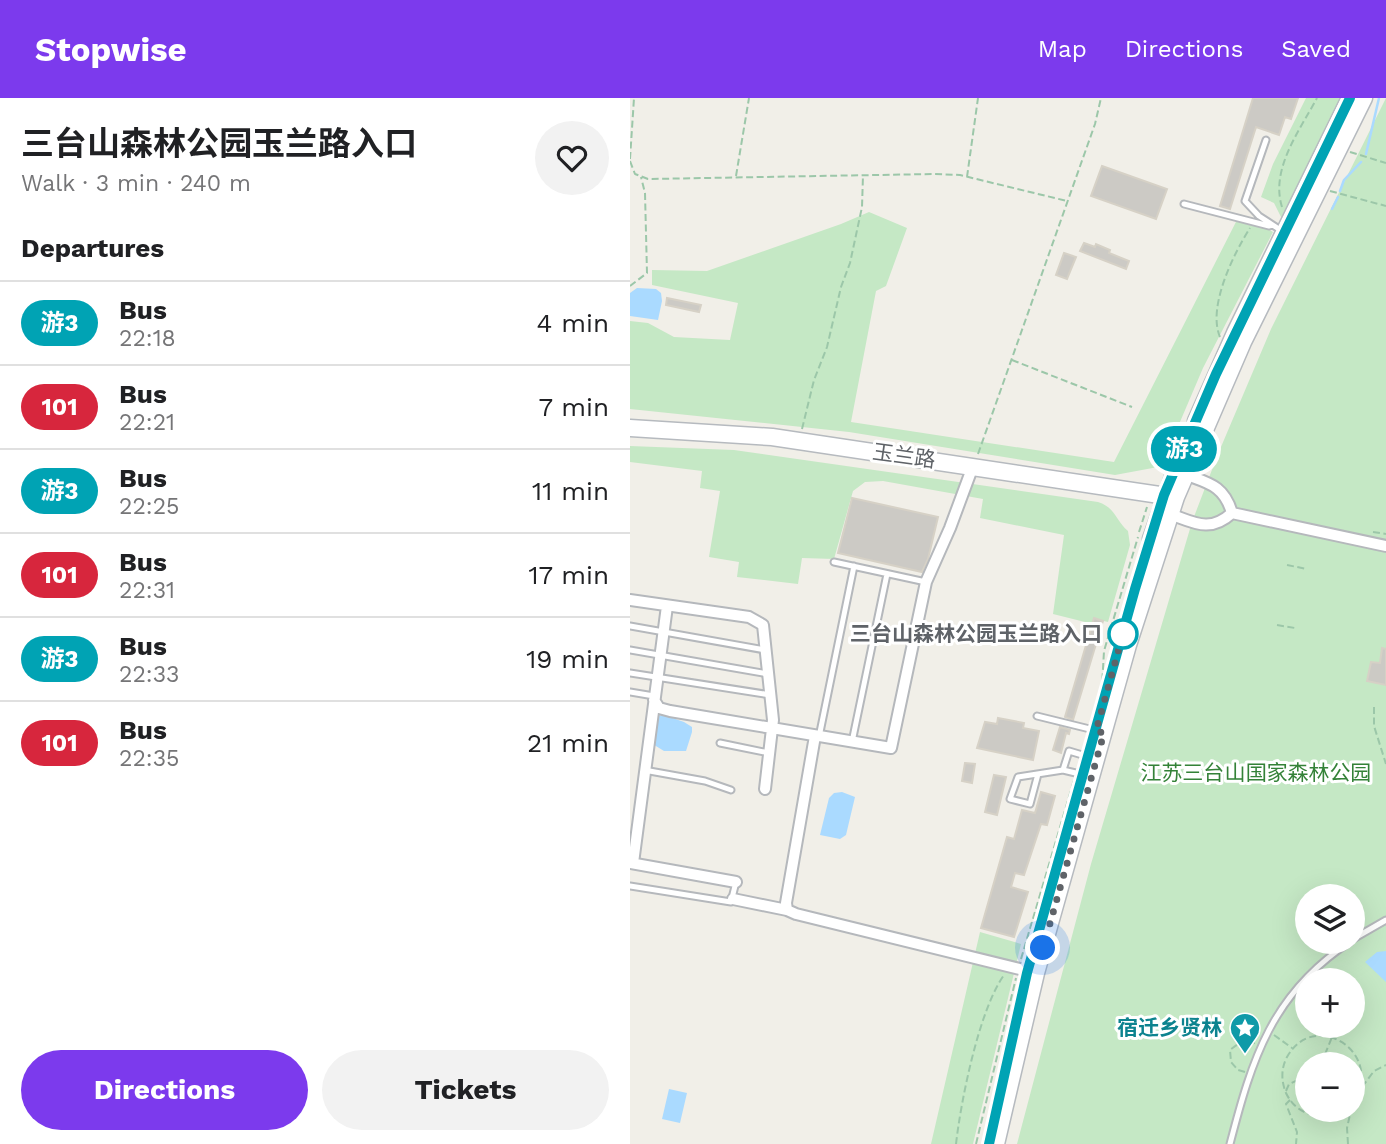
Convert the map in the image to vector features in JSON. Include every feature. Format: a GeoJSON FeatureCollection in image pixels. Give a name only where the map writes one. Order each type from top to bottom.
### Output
{"type":"FeatureCollection","features":[{"type":"Feature","properties":{"kind":"main road"},"geometry":{"type":"LineString","coordinates":[[989,1144],[1027,971],[1080,774],[1128,645],[1165,504],[1227,350],[1284,226],[1350,98]]}},
{"type":"Feature","properties":{"kind":"main road"},"geometry":{"type":"LineString","coordinates":[[1165,504],[1184,474],[1243,342],[1363,98]]}},
{"type":"Feature","properties":{"kind":"main road","name":"玉兰路"},"geometry":{"type":"LineString","coordinates":[[630,428],[742,434],[799,441],[1165,504]]}},
{"type":"Feature","properties":{"kind":"main road","name":"玉兰路"},"geometry":{"type":"LineString","coordinates":[[630,435],[760,442],[972,469]]}},
{"type":"Feature","properties":{"kind":"main road"},"geometry":{"type":"LineString","coordinates":[[996,1144],[1027,971],[1096,731]]}},
{"type":"Feature","properties":{"kind":"street"},"geometry":{"type":"LineString","coordinates":[[654,698],[659,708],[670,711],[891,748],[926,582],[972,469]]}},
{"type":"Feature","properties":{"kind":"street"},"geometry":{"type":"LineString","coordinates":[[1184,474],[1217,487],[1229,504],[1231,513],[1386,546]]}},
{"type":"Feature","properties":{"kind":"street","name":"玉兰路"},"geometry":{"type":"LineString","coordinates":[[1165,504],[1199,525],[1222,523],[1231,513]]}},
{"type":"Feature","properties":{"kind":"street"},"geometry":{"type":"LineString","coordinates":[[630,600],[749,617],[763,625],[772,729],[765,789]]}},
{"type":"Feature","properties":{"kind":"street"},"geometry":{"type":"LineString","coordinates":[[667,606],[631,863],[736,882]]}},
{"type":"Feature","properties":{"kind":"street"},"geometry":{"type":"LineString","coordinates":[[787,909],[817,736]]}},
{"type":"Feature","properties":{"kind":"street"},"geometry":{"type":"LineString","coordinates":[[733,899],[787,909],[796,914],[1027,971]]}},
{"type":"Feature","properties":{"kind":"lane"},"geometry":{"type":"LineString","coordinates":[[1266,141],[1245,201],[1259,216],[1284,226]]}},
{"type":"Feature","properties":{"kind":"lane"},"geometry":{"type":"LineString","coordinates":[[1184,204],[1284,226]]}},
{"type":"Feature","properties":{"kind":"lane"},"geometry":{"type":"LineString","coordinates":[[834,562],[926,582]]}},
{"type":"Feature","properties":{"kind":"lane"},"geometry":{"type":"LineString","coordinates":[[817,736],[854,566]]}},
{"type":"Feature","properties":{"kind":"lane"},"geometry":{"type":"LineString","coordinates":[[851,742],[887,574]]}},
{"type":"Feature","properties":{"kind":"lane"},"geometry":{"type":"LineString","coordinates":[[630,626],[766,651]]}},
{"type":"Feature","properties":{"kind":"lane"},"geometry":{"type":"LineString","coordinates":[[630,650],[769,674]]}},
{"type":"Feature","properties":{"kind":"lane"},"geometry":{"type":"LineString","coordinates":[[630,673],[771,695]]}},
{"type":"Feature","properties":{"kind":"lane"},"geometry":{"type":"LineString","coordinates":[[630,692],[654,698]]}},
{"type":"Feature","properties":{"kind":"lane"},"geometry":{"type":"LineString","coordinates":[[1037,716],[1096,731]]}},
{"type":"Feature","properties":{"kind":"lane"},"geometry":{"type":"LineString","coordinates":[[720,743],[769,753]]}},
{"type":"Feature","properties":{"kind":"lane"},"geometry":{"type":"LineString","coordinates":[[1063,770],[1069,751],[1085,756]]}},
{"type":"Feature","properties":{"kind":"lane"},"geometry":{"type":"LineString","coordinates":[[644,769],[705,780],[731,790]]}},
{"type":"Feature","properties":{"kind":"lane"},"geometry":{"type":"LineString","coordinates":[[1038,774],[1030,804],[1010,799],[1018,778],[1038,774],[1063,770],[1080,774]]}},
{"type":"Feature","properties":{"kind":"lane"},"geometry":{"type":"LineString","coordinates":[[630,886],[731,902],[736,882]]}},
{"type":"Feature","properties":{"kind":"lane"},"geometry":{"type":"LineString","coordinates":[[1365,932],[1386,920]]}},
{"type":"Feature","properties":{"kind":"lane"},"geometry":{"type":"LineString","coordinates":[[1230,1144],[1249,1073],[1261,1046],[1297,985],[1330,954]]}},
{"type":"Feature","properties":{"kind":"path"},"geometry":{"type":"LineString","coordinates":[[634,98],[630,161],[635,174],[648,180],[933,174],[967,177],[1067,201]]}},
{"type":"Feature","properties":{"kind":"path"},"geometry":{"type":"LineString","coordinates":[[736,178],[749,98]]}},
{"type":"Feature","properties":{"kind":"path"},"geometry":{"type":"LineString","coordinates":[[967,177],[978,98]]}},
{"type":"Feature","properties":{"kind":"path"},"geometry":{"type":"LineString","coordinates":[[972,469],[1095,124],[1101,98]]}},
{"type":"Feature","properties":{"kind":"path"},"geometry":{"type":"LineString","coordinates":[[1284,226],[1279,179],[1287,155],[1317,98]]}},
{"type":"Feature","properties":{"kind":"path"},"geometry":{"type":"LineString","coordinates":[[1339,147],[1353,154],[1386,163]]}},
{"type":"Feature","properties":{"kind":"path"},"geometry":{"type":"LineString","coordinates":[[799,441],[814,380],[827,346],[841,287],[850,264],[862,207],[863,175]]}},
{"type":"Feature","properties":{"kind":"path"},"geometry":{"type":"LineString","coordinates":[[630,286],[647,272],[645,193],[641,177]]}},
{"type":"Feature","properties":{"kind":"path"},"geometry":{"type":"LineString","coordinates":[[1319,188],[1386,205]]}},
{"type":"Feature","properties":{"kind":"path"},"geometry":{"type":"LineString","coordinates":[[1227,350],[1218,334],[1222,285],[1233,255],[1259,216]]}},
{"type":"Feature","properties":{"kind":"path"},"geometry":{"type":"LineString","coordinates":[[1011,360],[1132,407]]}},
{"type":"Feature","properties":{"kind":"path"},"geometry":{"type":"LineString","coordinates":[[1085,756],[1096,731],[1104,651],[1165,504]]}},
{"type":"Feature","properties":{"kind":"path"},"geometry":{"type":"LineString","coordinates":[[1287,565],[1307,569]]}},
{"type":"Feature","properties":{"kind":"path"},"geometry":{"type":"LineString","coordinates":[[1277,625],[1295,628]]}},
{"type":"Feature","properties":{"kind":"path"},"geometry":{"type":"LineString","coordinates":[[1374,707],[1374,726],[1386,764]]}},
{"type":"Feature","properties":{"kind":"path"},"geometry":{"type":"LineString","coordinates":[[976,1144],[1027,971],[1080,774]]}},
{"type":"Feature","properties":{"kind":"path"},"geometry":{"type":"LineString","coordinates":[[956,1144],[961,1105],[987,1010],[1008,971],[1027,971]]}},
{"type":"Feature","properties":{"kind":"path"},"geometry":{"type":"LineString","coordinates":[[1269,1031],[1293,1048]]}},
{"type":"Feature","properties":{"kind":"path"},"geometry":{"type":"LineString","coordinates":[[1295,1104],[1285,1092],[1282,1073],[1285,1060],[1293,1048],[1309,1038]]}},
{"type":"Feature","properties":{"kind":"path"},"geometry":{"type":"LineString","coordinates":[[1334,1038],[1342,1041],[1353,1052]]}},
{"type":"Feature","properties":{"kind":"path"},"geometry":{"type":"LineString","coordinates":[[1249,1073],[1234,1066],[1230,1050],[1244,1042],[1261,1046]]}},
{"type":"Feature","properties":{"kind":"path"},"geometry":{"type":"LineString","coordinates":[[1365,1084],[1374,1071],[1386,1065]]}},
{"type":"Feature","properties":{"kind":"path"},"geometry":{"type":"LineString","coordinates":[[1285,1092],[1289,1084],[1295,1081]]}},
{"type":"Feature","properties":{"kind":"path"},"geometry":{"type":"LineString","coordinates":[[1290,1100],[1286,1104],[1297,1132],[1296,1144]]}},
{"type":"Feature","properties":{"kind":"path"},"geometry":{"type":"LineString","coordinates":[[1348,1122],[1348,1144]]}},
{"type":"Feature","properties":{"kind":"green space"},"geometry":{"type":"Polygon","coordinates":[[[1306,98],[1342,98],[1283,221],[1274,203],[1261,197],[1273,164],[1306,98]]]}},
{"type":"Feature","properties":{"kind":"green space","name":"江苏三台山国家森林公园"},"geometry":{"type":"Polygon","coordinates":[[[1386,98],[1386,1144],[1017,1144],[1091,864],[1192,522],[1271,329],[1386,98]]]}},
{"type":"Feature","properties":{"kind":"green space"},"geometry":{"type":"Polygon","coordinates":[[[869,212],[907,228],[886,286],[876,291],[851,422],[1114,462],[1240,214],[1273,232],[1203,368],[1162,464],[1158,467],[1115,475],[849,432],[630,409],[630,321],[648,323],[674,337],[730,340],[738,303],[652,285],[652,270],[707,271],[869,212]]]}},
{"type":"Feature","properties":{"kind":"green space"},"geometry":{"type":"Polygon","coordinates":[[[630,446],[734,450],[1098,502],[1112,511],[1128,531],[1130,545],[1108,622],[1095,619],[1093,624],[1053,614],[1064,535],[980,518],[983,499],[883,481],[865,482],[853,491],[834,559],[802,558],[798,584],[737,577],[739,562],[709,557],[720,491],[700,488],[702,471],[630,462],[630,446]]]}},
{"type":"Feature","properties":{"kind":"green space"},"geometry":{"type":"Polygon","coordinates":[[[980,932],[1021,944],[973,1144],[931,1144],[980,932]]]}},
{"type":"Feature","properties":{"kind":"water"},"geometry":{"type":"Polygon","coordinates":[[[637,288],[656,289],[661,293],[658,320],[630,316],[630,293],[637,288]]]}},
{"type":"Feature","properties":{"kind":"water"},"geometry":{"type":"Polygon","coordinates":[[[664,715],[692,727],[686,751],[664,751],[651,743],[657,716],[664,715]]]}},
{"type":"Feature","properties":{"kind":"water"},"geometry":{"type":"Polygon","coordinates":[[[842,792],[855,797],[846,835],[840,839],[820,835],[829,798],[834,793],[842,792]]]}},
{"type":"Feature","properties":{"kind":"water"},"geometry":{"type":"Polygon","coordinates":[[[1386,951],[1386,982],[1365,962],[1377,952],[1386,951]]]}},
{"type":"Feature","properties":{"kind":"water"},"geometry":{"type":"Polygon","coordinates":[[[669,1089],[687,1093],[680,1123],[662,1119],[669,1089]]]}},
{"type":"Feature","properties":{"kind":"building"},"geometry":{"type":"Polygon","coordinates":[[[1253,98],[1298,98],[1291,119],[1285,117],[1279,135],[1256,127],[1230,209],[1220,206],[1253,98]]]}},
{"type":"Feature","properties":{"kind":"building"},"geometry":{"type":"Polygon","coordinates":[[[1102,166],[1167,189],[1156,219],[1091,196],[1102,166]]]}},
{"type":"Feature","properties":{"kind":"building"},"geometry":{"type":"Polygon","coordinates":[[[1084,243],[1095,247],[1096,244],[1129,261],[1126,269],[1080,251],[1084,243]]]}},
{"type":"Feature","properties":{"kind":"building"},"geometry":{"type":"Polygon","coordinates":[[[1064,253],[1076,257],[1067,279],[1056,275],[1064,253]]]}},
{"type":"Feature","properties":{"kind":"building"},"geometry":{"type":"Polygon","coordinates":[[[667,298],[701,305],[699,312],[666,305],[667,298]]]}},
{"type":"Feature","properties":{"kind":"building"},"geometry":{"type":"Polygon","coordinates":[[[852,498],[938,517],[928,559],[922,572],[838,553],[852,498]]]}},
{"type":"Feature","properties":{"kind":"building"},"geometry":{"type":"Polygon","coordinates":[[[1094,618],[1103,621],[1073,720],[1065,717],[1094,618]]]}},
{"type":"Feature","properties":{"kind":"building"},"geometry":{"type":"Polygon","coordinates":[[[1382,648],[1386,649],[1386,685],[1367,681],[1371,662],[1380,663],[1382,648]]]}},
{"type":"Feature","properties":{"kind":"building"},"geometry":{"type":"Polygon","coordinates":[[[998,718],[1024,723],[1023,728],[1039,731],[1033,760],[977,748],[985,722],[997,724],[998,718]]]}},
{"type":"Feature","properties":{"kind":"building"},"geometry":{"type":"Polygon","coordinates":[[[1060,727],[1070,730],[1069,734],[1066,733],[1061,753],[1053,750],[1060,727]]]}},
{"type":"Feature","properties":{"kind":"building"},"geometry":{"type":"Polygon","coordinates":[[[965,763],[975,764],[972,783],[962,781],[965,763]]]}},
{"type":"Feature","properties":{"kind":"building"},"geometry":{"type":"Polygon","coordinates":[[[994,775],[1006,777],[997,815],[985,812],[994,775]]]}},
{"type":"Feature","properties":{"kind":"building"},"geometry":{"type":"Polygon","coordinates":[[[1041,792],[1055,796],[1047,825],[1041,824],[1024,875],[1015,873],[1011,887],[1028,892],[1014,937],[981,928],[1007,837],[1014,839],[1022,810],[1035,813],[1041,792]]]}},
{"type":"Feature","properties":{"kind":"waterway"},"geometry":{"type":"LineString","coordinates":[[1366,154],[1379,98]]}},
{"type":"Feature","properties":{"kind":"waterway"},"geometry":{"type":"LineString","coordinates":[[1340,191],[1344,180],[1361,162]]}},
{"type":"Feature","properties":{"kind":"waterway"},"geometry":{"type":"LineString","coordinates":[[1332,209],[1338,197]]}},
{"type":"Feature","properties":{"kind":"bus line","name":"游3"},"geometry":{"type":"LineString","coordinates":[[989,1144],[1027,973],[1164,495],[1216,374],[1350,98]]}},
{"type":"Feature","properties":{"kind":"place","name":"三台山森林公园玉兰路入口"},"geometry":{"type":"Point","coordinates":[1123,634]}},
{"type":"Feature","properties":{"kind":"place","name":"宿迁乡贤林"},"geometry":{"type":"Point","coordinates":[1245,1055]}},
{"type":"Feature","properties":{"kind":"route"},"geometry":{"type":"LineString","coordinates":[[1043,948],[1104,733],[1096,731],[1123,634]]}}]}
